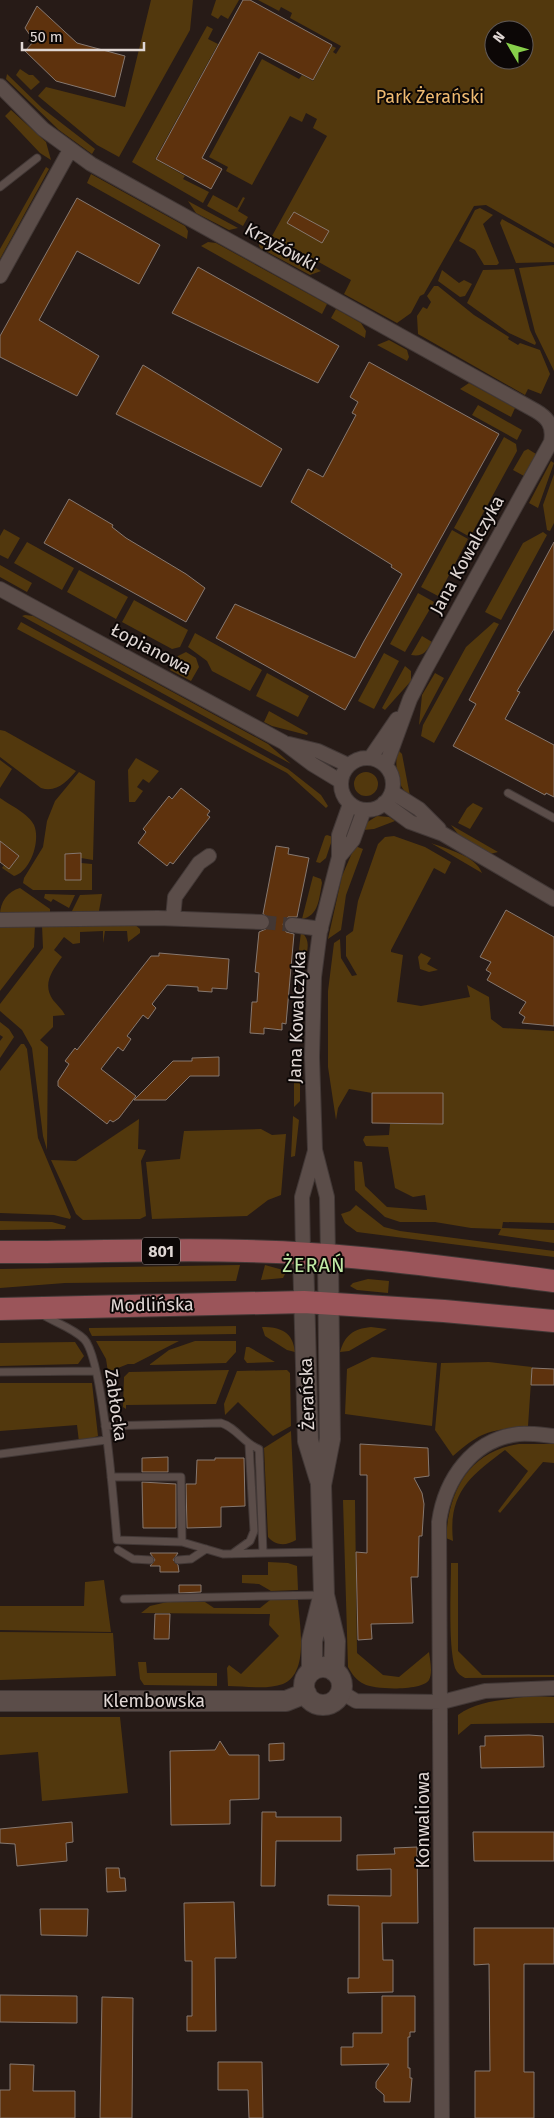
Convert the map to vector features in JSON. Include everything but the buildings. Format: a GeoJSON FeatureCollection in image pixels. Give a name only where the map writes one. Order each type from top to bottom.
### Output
{"type":"FeatureCollection","features":[{"type":"Feature","properties":{"kind":"main road","name":"801"},"geometry":{"type":"LineString","coordinates":[[0,1252],[246,1251],[303,1253],[554,1281]]}},
{"type":"Feature","properties":{"kind":"main road","name":"Modlińska"},"geometry":{"type":"LineString","coordinates":[[0,1309],[304,1302],[554,1321]]}},
{"type":"Feature","properties":{"kind":"street","name":"Krzyżówki"},"geometry":{"type":"LineString","coordinates":[[0,86],[44,129],[70,150],[536,411],[547,419],[553,428]]}},
{"type":"Feature","properties":{"kind":"street"},"geometry":{"type":"LineString","coordinates":[[0,276],[70,150]]}},
{"type":"Feature","properties":{"kind":"street","name":"Jana Kowalczyka"},"geometry":{"type":"LineString","coordinates":[[371,757],[410,699],[551,442],[553,428]]}},
{"type":"Feature","properties":{"kind":"street","name":"Łopianowa"},"geometry":{"type":"LineString","coordinates":[[0,589],[283,742],[312,764],[340,781]]}},
{"type":"Feature","properties":{"kind":"street","name":"Jana Kowalczyka"},"geometry":{"type":"LineString","coordinates":[[386,765],[410,699]]}},
{"type":"Feature","properties":{"kind":"street","name":"Łopianowa"},"geometry":{"type":"LineString","coordinates":[[283,742],[318,751],[348,765]]}},
{"type":"Feature","properties":{"kind":"street"},"geometry":{"type":"LineString","coordinates":[[363,757],[371,757],[386,765],[393,782],[388,797],[371,810],[364,810],[350,804],[341,790],[340,781],[348,765],[363,757]]}},
{"type":"Feature","properties":{"kind":"street"},"geometry":{"type":"LineString","coordinates":[[388,797],[419,809],[443,834],[554,899]]}},
{"type":"Feature","properties":{"kind":"street","name":"Jana Kowalczyka"},"geometry":{"type":"LineString","coordinates":[[328,1255],[327,1197],[315,1150],[312,1057],[314,977],[321,929],[338,857],[339,835],[350,804]]}},
{"type":"Feature","properties":{"kind":"street","name":"Jana Kowalczyka"},"geometry":{"type":"LineString","coordinates":[[338,857],[353,840],[364,810]]}},
{"type":"Feature","properties":{"kind":"street"},"geometry":{"type":"LineString","coordinates":[[173,918],[175,897],[199,864],[209,856]]}},
{"type":"Feature","properties":{"kind":"street"},"geometry":{"type":"LineString","coordinates":[[0,920],[173,918],[262,922]]}},
{"type":"Feature","properties":{"kind":"street"},"geometry":{"type":"LineString","coordinates":[[292,925],[321,929]]}},
{"type":"Feature","properties":{"kind":"street","name":"Jana Kowalczyka"},"geometry":{"type":"LineString","coordinates":[[303,1253],[302,1197],[315,1150]]}},
{"type":"Feature","properties":{"kind":"street"},"geometry":{"type":"LineString","coordinates":[[303,1253],[304,1302]]}},
{"type":"Feature","properties":{"kind":"street"},"geometry":{"type":"LineString","coordinates":[[328,1255],[329,1304]]}},
{"type":"Feature","properties":{"kind":"street","name":"Żerańska"},"geometry":{"type":"LineString","coordinates":[[304,1302],[308,1441],[321,1485]]}},
{"type":"Feature","properties":{"kind":"street","name":"Żerańska"},"geometry":{"type":"LineString","coordinates":[[329,1304],[330,1439],[321,1485],[324,1595],[335,1641],[334,1670]]}},
{"type":"Feature","properties":{"kind":"street","name":"Konwaliowa"},"geometry":{"type":"LineString","coordinates":[[442,2118],[442,1702],[439,1522],[442,1503],[449,1485],[459,1468],[485,1444],[500,1438],[520,1434],[554,1436]]}},
{"type":"Feature","properties":{"kind":"street","name":"Żerańska"},"geometry":{"type":"LineString","coordinates":[[312,1670],[312,1641],[324,1595]]}},
{"type":"Feature","properties":{"kind":"street"},"geometry":{"type":"LineString","coordinates":[[327,1667],[334,1670],[342,1684],[341,1692],[336,1700],[328,1704],[319,1704],[311,1700],[306,1694],[304,1685],[306,1677],[312,1670],[327,1667]]}},
{"type":"Feature","properties":{"kind":"street"},"geometry":{"type":"LineString","coordinates":[[341,1692],[356,1701],[442,1702],[485,1691],[554,1688]]}},
{"type":"Feature","properties":{"kind":"street","name":"Klembowska"},"geometry":{"type":"LineString","coordinates":[[0,1701],[286,1701],[306,1694]]}},
{"type":"Feature","properties":{"kind":"lane"},"geometry":{"type":"LineString","coordinates":[[0,187],[37,158]]}},
{"type":"Feature","properties":{"kind":"lane"},"geometry":{"type":"LineString","coordinates":[[508,793],[554,818]]}},
{"type":"Feature","properties":{"kind":"lane","name":"Zabłocka"},"geometry":{"type":"LineString","coordinates":[[30,1308],[84,1338],[93,1355],[105,1426],[117,1540],[182,1542]]}},
{"type":"Feature","properties":{"kind":"lane"},"geometry":{"type":"LineString","coordinates":[[0,1372],[96,1371]]}},
{"type":"Feature","properties":{"kind":"lane"},"geometry":{"type":"LineString","coordinates":[[105,1426],[221,1423],[226,1425],[249,1446],[259,1449],[263,1553]]}},
{"type":"Feature","properties":{"kind":"lane"},"geometry":{"type":"LineString","coordinates":[[0,1454],[106,1440]]}},
{"type":"Feature","properties":{"kind":"lane"},"geometry":{"type":"LineString","coordinates":[[232,1554],[250,1541],[254,1532],[249,1446]]}},
{"type":"Feature","properties":{"kind":"lane"},"geometry":{"type":"LineString","coordinates":[[111,1477],[181,1477],[182,1542],[232,1554],[323,1552]]}},
{"type":"Feature","properties":{"kind":"lane"},"geometry":{"type":"LineString","coordinates":[[178,1560],[191,1559],[206,1549]]}},
{"type":"Feature","properties":{"kind":"lane"},"geometry":{"type":"LineString","coordinates":[[118,1550],[133,1559],[150,1560]]}},
{"type":"Feature","properties":{"kind":"lane"},"geometry":{"type":"LineString","coordinates":[[124,1599],[324,1595]]}},
{"type":"Feature","properties":{"kind":"green space"},"geometry":{"type":"Polygon","coordinates":[[[151,0],[193,0],[190,30],[119,157],[97,145],[38,96],[46,87],[125,107],[151,0]]]}},
{"type":"Feature","properties":{"kind":"green space"},"geometry":{"type":"Polygon","coordinates":[[[216,0],[239,0],[228,19],[221,15],[218,19],[211,15],[216,0]]]}},
{"type":"Feature","properties":{"kind":"green space","name":"Park Żerański"},"geometry":{"type":"Polygon","coordinates":[[[258,0],[554,0],[554,244],[486,205],[474,206],[424,294],[420,296],[411,313],[397,323],[344,294],[351,280],[272,236],[327,136],[313,128],[317,119],[306,113],[302,122],[290,116],[252,185],[226,171],[228,167],[209,157],[262,59],[299,79],[302,75],[313,81],[332,46],[336,48],[333,52],[336,54],[341,46],[290,18],[292,13],[281,7],[279,11],[258,0]]]}},
{"type":"Feature","properties":{"kind":"green space"},"geometry":{"type":"Polygon","coordinates":[[[207,26],[213,29],[208,39],[218,44],[155,159],[185,176],[183,179],[209,192],[203,203],[132,162],[207,26]]]}},
{"type":"Feature","properties":{"kind":"green space"},"geometry":{"type":"Polygon","coordinates":[[[20,69],[29,75],[33,75],[40,82],[31,90],[16,75],[20,69]]]}},
{"type":"Feature","properties":{"kind":"green space"},"geometry":{"type":"Polygon","coordinates":[[[7,74],[42,108],[95,149],[92,154],[59,130],[6,79],[7,74]]]}},
{"type":"Feature","properties":{"kind":"green space"},"geometry":{"type":"Polygon","coordinates":[[[11,110],[46,142],[51,160],[40,153],[5,116],[11,110]]]}},
{"type":"Feature","properties":{"kind":"green space"},"geometry":{"type":"Polygon","coordinates":[[[46,167],[49,169],[0,259],[0,249],[46,167]]]}},
{"type":"Feature","properties":{"kind":"green space"},"geometry":{"type":"Polygon","coordinates":[[[91,174],[185,226],[188,231],[187,239],[87,183],[91,174]]]}},
{"type":"Feature","properties":{"kind":"green space"},"geometry":{"type":"Polygon","coordinates":[[[213,195],[237,208],[243,197],[245,198],[238,211],[248,217],[243,226],[207,206],[213,195]]]}},
{"type":"Feature","properties":{"kind":"green space"},"geometry":{"type":"Polygon","coordinates":[[[188,201],[238,228],[229,230],[196,213],[188,201]]]}},
{"type":"Feature","properties":{"kind":"green space"},"geometry":{"type":"Polygon","coordinates":[[[480,208],[493,215],[483,224],[499,263],[497,265],[484,265],[475,250],[459,241],[475,210],[480,208]]]}},
{"type":"Feature","properties":{"kind":"green space"},"geometry":{"type":"Polygon","coordinates":[[[502,219],[554,248],[554,262],[516,263],[500,223],[502,219]]]}},
{"type":"Feature","properties":{"kind":"green space"},"geometry":{"type":"Polygon","coordinates":[[[256,236],[321,271],[310,275],[260,248],[256,236]]]}},
{"type":"Feature","properties":{"kind":"green space"},"geometry":{"type":"Polygon","coordinates":[[[208,242],[216,243],[327,304],[322,314],[201,246],[208,242]]]}},
{"type":"Feature","properties":{"kind":"green space"},"geometry":{"type":"Polygon","coordinates":[[[554,265],[554,371],[535,332],[519,268],[554,265]]]}},
{"type":"Feature","properties":{"kind":"green space"},"geometry":{"type":"Polygon","coordinates":[[[514,269],[535,345],[509,333],[467,303],[483,270],[514,269]]]}},
{"type":"Feature","properties":{"kind":"green space"},"geometry":{"type":"Polygon","coordinates":[[[442,270],[459,283],[464,280],[472,284],[465,296],[460,297],[438,281],[442,270]]]}},
{"type":"Feature","properties":{"kind":"green space"},"geometry":{"type":"Polygon","coordinates":[[[434,286],[438,286],[474,315],[509,337],[508,339],[518,345],[520,343],[540,350],[550,374],[541,394],[528,389],[525,395],[418,334],[417,316],[423,307],[427,309],[431,302],[427,296],[434,286]]]}},
{"type":"Feature","properties":{"kind":"green space"},"geometry":{"type":"Polygon","coordinates":[[[336,309],[361,323],[366,331],[365,338],[331,318],[336,309]]]}},
{"type":"Feature","properties":{"kind":"green space"},"geometry":{"type":"Polygon","coordinates":[[[389,340],[407,350],[409,357],[407,361],[377,345],[389,340]]]}},
{"type":"Feature","properties":{"kind":"green space"},"geometry":{"type":"Polygon","coordinates":[[[469,383],[515,408],[511,417],[460,389],[469,383]]]}},
{"type":"Feature","properties":{"kind":"green space"},"geometry":{"type":"Polygon","coordinates":[[[478,405],[522,430],[517,440],[472,415],[478,405]]]}},
{"type":"Feature","properties":{"kind":"green space"},"geometry":{"type":"Polygon","coordinates":[[[504,437],[516,444],[517,451],[470,537],[454,528],[504,437]]]}},
{"type":"Feature","properties":{"kind":"green space"},"geometry":{"type":"Polygon","coordinates":[[[528,449],[536,454],[524,476],[513,470],[524,451],[528,449]]]}},
{"type":"Feature","properties":{"kind":"green space"},"geometry":{"type":"Polygon","coordinates":[[[551,461],[554,463],[538,508],[529,503],[551,461]]]}},
{"type":"Feature","properties":{"kind":"green space"},"geometry":{"type":"Polygon","coordinates":[[[554,474],[554,523],[550,531],[547,530],[543,505],[554,474]]]}},
{"type":"Feature","properties":{"kind":"green space"},"geometry":{"type":"Polygon","coordinates":[[[4,529],[20,538],[8,559],[0,555],[0,536],[4,529]]]}},
{"type":"Feature","properties":{"kind":"green space"},"geometry":{"type":"Polygon","coordinates":[[[452,530],[468,539],[438,596],[421,587],[452,530]]]}},
{"type":"Feature","properties":{"kind":"green space"},"geometry":{"type":"Polygon","coordinates":[[[543,532],[547,535],[501,620],[485,612],[523,543],[543,532]]]}},
{"type":"Feature","properties":{"kind":"green space"},"geometry":{"type":"Polygon","coordinates":[[[27,542],[74,568],[62,590],[14,563],[27,542]]]}},
{"type":"Feature","properties":{"kind":"green space"},"geometry":{"type":"Polygon","coordinates":[[[0,565],[32,583],[27,592],[0,577],[0,565]]]}},
{"type":"Feature","properties":{"kind":"green space"},"geometry":{"type":"Polygon","coordinates":[[[79,570],[128,597],[116,619],[67,592],[79,570]]]}},
{"type":"Feature","properties":{"kind":"green space"},"geometry":{"type":"Polygon","coordinates":[[[418,593],[434,602],[405,652],[390,644],[418,593]]]}},
{"type":"Feature","properties":{"kind":"green space"},"geometry":{"type":"Polygon","coordinates":[[[134,600],[188,630],[180,647],[172,649],[122,622],[134,600]]]}},
{"type":"Feature","properties":{"kind":"green space"},"geometry":{"type":"Polygon","coordinates":[[[22,616],[33,616],[268,744],[291,764],[22,616]]]}},
{"type":"Feature","properties":{"kind":"green space"},"geometry":{"type":"Polygon","coordinates":[[[21,622],[288,769],[321,795],[328,806],[326,808],[287,773],[17,629],[21,622]]]}},
{"type":"Feature","properties":{"kind":"green space"},"geometry":{"type":"Polygon","coordinates":[[[494,622],[499,624],[434,743],[421,736],[423,725],[466,647],[494,622]]]}},
{"type":"Feature","properties":{"kind":"green space"},"geometry":{"type":"Polygon","coordinates":[[[195,633],[262,670],[250,691],[212,671],[207,661],[188,647],[195,633]]]}},
{"type":"Feature","properties":{"kind":"green space"},"geometry":{"type":"Polygon","coordinates":[[[422,636],[432,642],[428,649],[424,653],[411,655],[422,636]]]}},
{"type":"Feature","properties":{"kind":"green space"},"geometry":{"type":"Polygon","coordinates":[[[186,652],[196,658],[199,667],[191,681],[170,670],[178,656],[186,652]]]}},
{"type":"Feature","properties":{"kind":"green space"},"geometry":{"type":"Polygon","coordinates":[[[384,653],[399,661],[374,709],[358,701],[384,653]]]}},
{"type":"Feature","properties":{"kind":"green space"},"geometry":{"type":"Polygon","coordinates":[[[405,666],[411,671],[411,681],[385,710],[382,708],[405,666]]]}},
{"type":"Feature","properties":{"kind":"green space"},"geometry":{"type":"Polygon","coordinates":[[[267,673],[309,696],[298,717],[256,696],[267,673]]]}},
{"type":"Feature","properties":{"kind":"green space"},"geometry":{"type":"Polygon","coordinates":[[[435,673],[444,678],[419,725],[422,695],[435,673]]]}},
{"type":"Feature","properties":{"kind":"green space"},"geometry":{"type":"Polygon","coordinates":[[[269,711],[308,733],[307,735],[272,726],[264,722],[269,711]]]}},
{"type":"Feature","properties":{"kind":"green space"},"geometry":{"type":"Polygon","coordinates":[[[0,730],[76,771],[57,787],[52,789],[41,788],[0,757],[0,730]]]}},
{"type":"Feature","properties":{"kind":"green space"},"geometry":{"type":"Polygon","coordinates":[[[398,750],[402,754],[410,796],[399,782],[396,762],[398,750]]]}},
{"type":"Feature","properties":{"kind":"green space"},"geometry":{"type":"Polygon","coordinates":[[[136,758],[159,771],[149,783],[143,779],[137,787],[143,791],[135,802],[129,802],[128,770],[136,758]]]}},
{"type":"Feature","properties":{"kind":"green space"},"geometry":{"type":"Polygon","coordinates":[[[0,760],[12,769],[0,788],[0,760]]]}},
{"type":"Feature","properties":{"kind":"green space"},"geometry":{"type":"Polygon","coordinates":[[[79,772],[95,781],[93,860],[81,858],[80,853],[65,854],[65,880],[81,880],[81,863],[92,864],[92,890],[33,890],[23,883],[24,878],[43,847],[47,821],[55,801],[79,772]]]}},
{"type":"Feature","properties":{"kind":"green space"},"geometry":{"type":"Polygon","coordinates":[[[366,772],[371,773],[377,779],[377,789],[371,795],[366,796],[361,795],[355,789],[354,784],[355,779],[361,773],[366,772]]]}},
{"type":"Feature","properties":{"kind":"green space"},"geometry":{"type":"Polygon","coordinates":[[[0,798],[28,817],[32,821],[36,832],[33,855],[25,869],[14,876],[2,868],[4,865],[9,869],[19,856],[0,841],[0,798]]]}},
{"type":"Feature","properties":{"kind":"green space"},"geometry":{"type":"Polygon","coordinates":[[[473,803],[483,808],[470,829],[458,823],[467,808],[473,803]]]}},
{"type":"Feature","properties":{"kind":"green space"},"geometry":{"type":"Polygon","coordinates":[[[377,816],[389,817],[395,821],[374,829],[363,830],[366,823],[377,816]]]}},
{"type":"Feature","properties":{"kind":"green space"},"geometry":{"type":"Polygon","coordinates":[[[451,825],[498,852],[490,854],[458,834],[451,825]]]}},
{"type":"Feature","properties":{"kind":"green space"},"geometry":{"type":"Polygon","coordinates":[[[325,836],[333,837],[326,858],[320,863],[316,862],[325,836]]]}},
{"type":"Feature","properties":{"kind":"green space"},"geometry":{"type":"Polygon","coordinates":[[[394,836],[425,847],[451,862],[445,874],[434,868],[391,950],[391,952],[403,955],[397,1002],[421,1006],[470,997],[467,985],[489,997],[491,1019],[503,1028],[554,1031],[554,1223],[503,1222],[502,1228],[554,1230],[554,1243],[498,1235],[501,1229],[471,1228],[435,1222],[400,1222],[385,1217],[355,1190],[354,1161],[362,1162],[365,1186],[387,1207],[427,1210],[425,1195],[413,1197],[395,1188],[388,1147],[366,1146],[363,1140],[365,1136],[389,1135],[390,1124],[443,1124],[443,1093],[372,1093],[349,1089],[338,1108],[336,1120],[328,1067],[328,991],[334,943],[340,939],[341,958],[352,976],[357,975],[346,956],[346,936],[353,931],[358,901],[378,844],[385,837],[394,836]]]}},
{"type":"Feature","properties":{"kind":"green space"},"geometry":{"type":"Polygon","coordinates":[[[431,843],[453,851],[474,862],[482,873],[431,843]]]}},
{"type":"Feature","properties":{"kind":"green space"},"geometry":{"type":"Polygon","coordinates":[[[355,846],[363,849],[346,895],[341,930],[328,939],[342,876],[355,846]]]}},
{"type":"Feature","properties":{"kind":"green space"},"geometry":{"type":"Polygon","coordinates":[[[313,876],[321,879],[322,883],[319,900],[312,914],[302,919],[313,876]]]}},
{"type":"Feature","properties":{"kind":"green space"},"geometry":{"type":"Polygon","coordinates":[[[20,888],[50,909],[50,913],[0,915],[1,906],[6,898],[16,889],[20,888]]]}},
{"type":"Feature","properties":{"kind":"green space"},"geometry":{"type":"Polygon","coordinates":[[[45,894],[75,895],[69,908],[53,899],[51,902],[44,898],[45,894]]]}},
{"type":"Feature","properties":{"kind":"green space"},"geometry":{"type":"Polygon","coordinates":[[[102,894],[99,911],[71,913],[80,895],[102,894]]]}},
{"type":"Feature","properties":{"kind":"green space"},"geometry":{"type":"Polygon","coordinates":[[[134,924],[140,929],[140,933],[128,942],[127,931],[105,931],[103,943],[103,931],[80,932],[80,943],[73,944],[64,937],[54,950],[62,957],[52,973],[48,988],[53,1000],[65,1015],[53,1016],[53,1027],[40,1040],[48,1047],[47,1150],[43,1136],[32,1048],[22,1030],[0,1011],[0,1004],[43,948],[42,925],[134,924]]]}},
{"type":"Feature","properties":{"kind":"green space"},"geometry":{"type":"Polygon","coordinates":[[[0,925],[35,925],[34,947],[0,991],[0,925]]]}},
{"type":"Feature","properties":{"kind":"green space"},"geometry":{"type":"Polygon","coordinates":[[[301,932],[307,940],[306,957],[301,956],[299,949],[301,932]]]}},
{"type":"Feature","properties":{"kind":"green space"},"geometry":{"type":"Polygon","coordinates":[[[421,953],[431,958],[427,964],[438,970],[429,972],[420,969],[418,957],[421,953]]]}},
{"type":"Feature","properties":{"kind":"green space"},"geometry":{"type":"Polygon","coordinates":[[[0,1022],[9,1029],[14,1037],[0,1058],[0,1041],[3,1037],[0,1035],[0,1022]]]}},
{"type":"Feature","properties":{"kind":"green space"},"geometry":{"type":"Polygon","coordinates":[[[21,1044],[24,1044],[27,1049],[38,1138],[71,1217],[70,1219],[54,1215],[0,1213],[0,1071],[21,1044]]]}},
{"type":"Feature","properties":{"kind":"green space"},"geometry":{"type":"Polygon","coordinates":[[[294,1063],[300,1063],[300,1101],[294,1107],[294,1063]]]}},
{"type":"Feature","properties":{"kind":"green space"},"geometry":{"type":"Polygon","coordinates":[[[293,1116],[299,1120],[295,1156],[291,1157],[293,1116]]]}},
{"type":"Feature","properties":{"kind":"green space"},"geometry":{"type":"Polygon","coordinates":[[[139,1119],[138,1149],[146,1150],[141,1161],[146,1216],[140,1219],[83,1220],[76,1214],[51,1160],[76,1161],[139,1119]]]}},
{"type":"Feature","properties":{"kind":"green space"},"geometry":{"type":"Polygon","coordinates":[[[261,1129],[272,1135],[286,1134],[281,1195],[268,1200],[247,1216],[152,1219],[146,1162],[180,1159],[184,1131],[261,1129]]]}},
{"type":"Feature","properties":{"kind":"green space"},"geometry":{"type":"Polygon","coordinates":[[[356,1205],[384,1227],[400,1231],[554,1251],[554,1257],[357,1232],[345,1223],[341,1214],[350,1211],[356,1205]]]}},
{"type":"Feature","properties":{"kind":"green space"},"geometry":{"type":"Polygon","coordinates":[[[0,1221],[52,1222],[66,1226],[65,1229],[0,1230],[0,1221]]]}},
{"type":"Feature","properties":{"kind":"green space"},"geometry":{"type":"Polygon","coordinates":[[[240,1265],[236,1281],[65,1283],[0,1288],[0,1269],[240,1265]]]}},
{"type":"Feature","properties":{"kind":"green space"},"geometry":{"type":"Polygon","coordinates":[[[265,1265],[283,1270],[285,1274],[283,1278],[261,1280],[265,1265]]]}},
{"type":"Feature","properties":{"kind":"green space"},"geometry":{"type":"Polygon","coordinates":[[[368,1279],[389,1281],[388,1293],[357,1290],[350,1286],[353,1283],[368,1279]]]}},
{"type":"Feature","properties":{"kind":"green space"},"geometry":{"type":"Polygon","coordinates":[[[236,1326],[236,1334],[92,1336],[89,1330],[89,1328],[236,1326]]]}},
{"type":"Feature","properties":{"kind":"green space"},"geometry":{"type":"Polygon","coordinates":[[[262,1327],[275,1328],[289,1335],[295,1352],[287,1350],[265,1336],[262,1327]]]}},
{"type":"Feature","properties":{"kind":"green space"},"geometry":{"type":"Polygon","coordinates":[[[371,1327],[387,1329],[349,1351],[340,1352],[347,1337],[359,1329],[371,1327]]]}},
{"type":"Feature","properties":{"kind":"green space"},"geometry":{"type":"Polygon","coordinates":[[[96,1341],[179,1341],[134,1364],[128,1364],[108,1372],[106,1359],[96,1341]]]}},
{"type":"Feature","properties":{"kind":"green space"},"geometry":{"type":"Polygon","coordinates":[[[195,1341],[236,1341],[236,1352],[226,1363],[149,1365],[169,1350],[195,1341]]]}},
{"type":"Feature","properties":{"kind":"green space"},"geometry":{"type":"Polygon","coordinates":[[[75,1342],[84,1356],[78,1364],[0,1366],[0,1343],[75,1342]]]}},
{"type":"Feature","properties":{"kind":"green space"},"geometry":{"type":"Polygon","coordinates":[[[246,1347],[275,1362],[247,1363],[244,1359],[246,1347]]]}},
{"type":"Feature","properties":{"kind":"green space"},"geometry":{"type":"Polygon","coordinates":[[[372,1357],[437,1363],[432,1426],[345,1414],[347,1369],[372,1357]]]}},
{"type":"Feature","properties":{"kind":"green space"},"geometry":{"type":"Polygon","coordinates":[[[489,1362],[532,1367],[528,1426],[487,1433],[472,1441],[453,1456],[435,1430],[441,1363],[489,1362]]]}},
{"type":"Feature","properties":{"kind":"green space"},"geometry":{"type":"Polygon","coordinates":[[[229,1370],[216,1404],[126,1405],[126,1409],[123,1407],[124,1377],[129,1372],[229,1370]]]}},
{"type":"Feature","properties":{"kind":"green space"},"geometry":{"type":"Polygon","coordinates":[[[287,1370],[290,1373],[291,1426],[273,1436],[238,1402],[225,1415],[224,1404],[237,1371],[287,1370]]]}},
{"type":"Feature","properties":{"kind":"green space"},"geometry":{"type":"Polygon","coordinates":[[[0,1383],[92,1383],[98,1436],[79,1442],[77,1425],[0,1431],[0,1383]]]}},
{"type":"Feature","properties":{"kind":"green space"},"geometry":{"type":"Polygon","coordinates":[[[291,1431],[296,1540],[281,1544],[274,1542],[268,1537],[264,1448],[291,1431]]]}},
{"type":"Feature","properties":{"kind":"green space"},"geometry":{"type":"Polygon","coordinates":[[[519,1444],[554,1444],[554,1463],[543,1462],[500,1513],[498,1511],[528,1471],[505,1450],[481,1468],[464,1487],[454,1510],[452,1524],[453,1541],[446,1538],[452,1505],[464,1476],[486,1455],[501,1448],[519,1444]]]}},
{"type":"Feature","properties":{"kind":"green space"},"geometry":{"type":"Polygon","coordinates":[[[343,1500],[355,1500],[357,1653],[383,1675],[399,1677],[429,1652],[431,1674],[425,1684],[408,1688],[369,1686],[356,1679],[348,1667],[343,1500]]]}},
{"type":"Feature","properties":{"kind":"green space"},"geometry":{"type":"Polygon","coordinates":[[[268,1562],[288,1563],[297,1566],[298,1590],[271,1591],[259,1584],[242,1583],[242,1575],[268,1575],[268,1562]]]}},
{"type":"Feature","properties":{"kind":"green space"},"geometry":{"type":"Polygon","coordinates":[[[451,1563],[458,1563],[458,1651],[482,1675],[554,1675],[554,1677],[465,1678],[458,1673],[455,1668],[451,1646],[451,1563]]]}},
{"type":"Feature","properties":{"kind":"green space"},"geometry":{"type":"Polygon","coordinates":[[[104,1580],[111,1632],[0,1630],[0,1606],[84,1606],[85,1582],[104,1580]]]}},
{"type":"Feature","properties":{"kind":"green space"},"geometry":{"type":"Polygon","coordinates":[[[270,1600],[298,1600],[301,1646],[297,1669],[291,1678],[283,1684],[270,1687],[228,1686],[227,1668],[229,1665],[241,1674],[279,1636],[269,1625],[270,1614],[141,1613],[150,1606],[167,1602],[205,1602],[214,1608],[260,1608],[270,1600]]]}},
{"type":"Feature","properties":{"kind":"green space"},"geometry":{"type":"Polygon","coordinates":[[[0,1632],[113,1633],[116,1676],[0,1680],[0,1632]]]}},
{"type":"Feature","properties":{"kind":"green space"},"geometry":{"type":"Polygon","coordinates":[[[138,1662],[146,1662],[147,1673],[217,1673],[217,1686],[144,1685],[140,1679],[138,1662]]]}},
{"type":"Feature","properties":{"kind":"green space"},"geometry":{"type":"Polygon","coordinates":[[[531,1696],[554,1697],[554,1723],[471,1724],[458,1735],[458,1715],[466,1710],[493,1701],[531,1696]]]}},
{"type":"Feature","properties":{"kind":"green space"},"geometry":{"type":"Polygon","coordinates":[[[0,1717],[120,1717],[128,1793],[42,1801],[38,1752],[0,1755],[0,1717]]]}},
{"type":"Feature","properties":{"kind":"tunnel"},"geometry":{"type":"LineString","coordinates":[[262,922],[292,925]]}},
{"type":"Feature","properties":{"kind":"district","name":"ŻERAŃ"},"geometry":{"type":"Point","coordinates":[314,1265]}}]}
